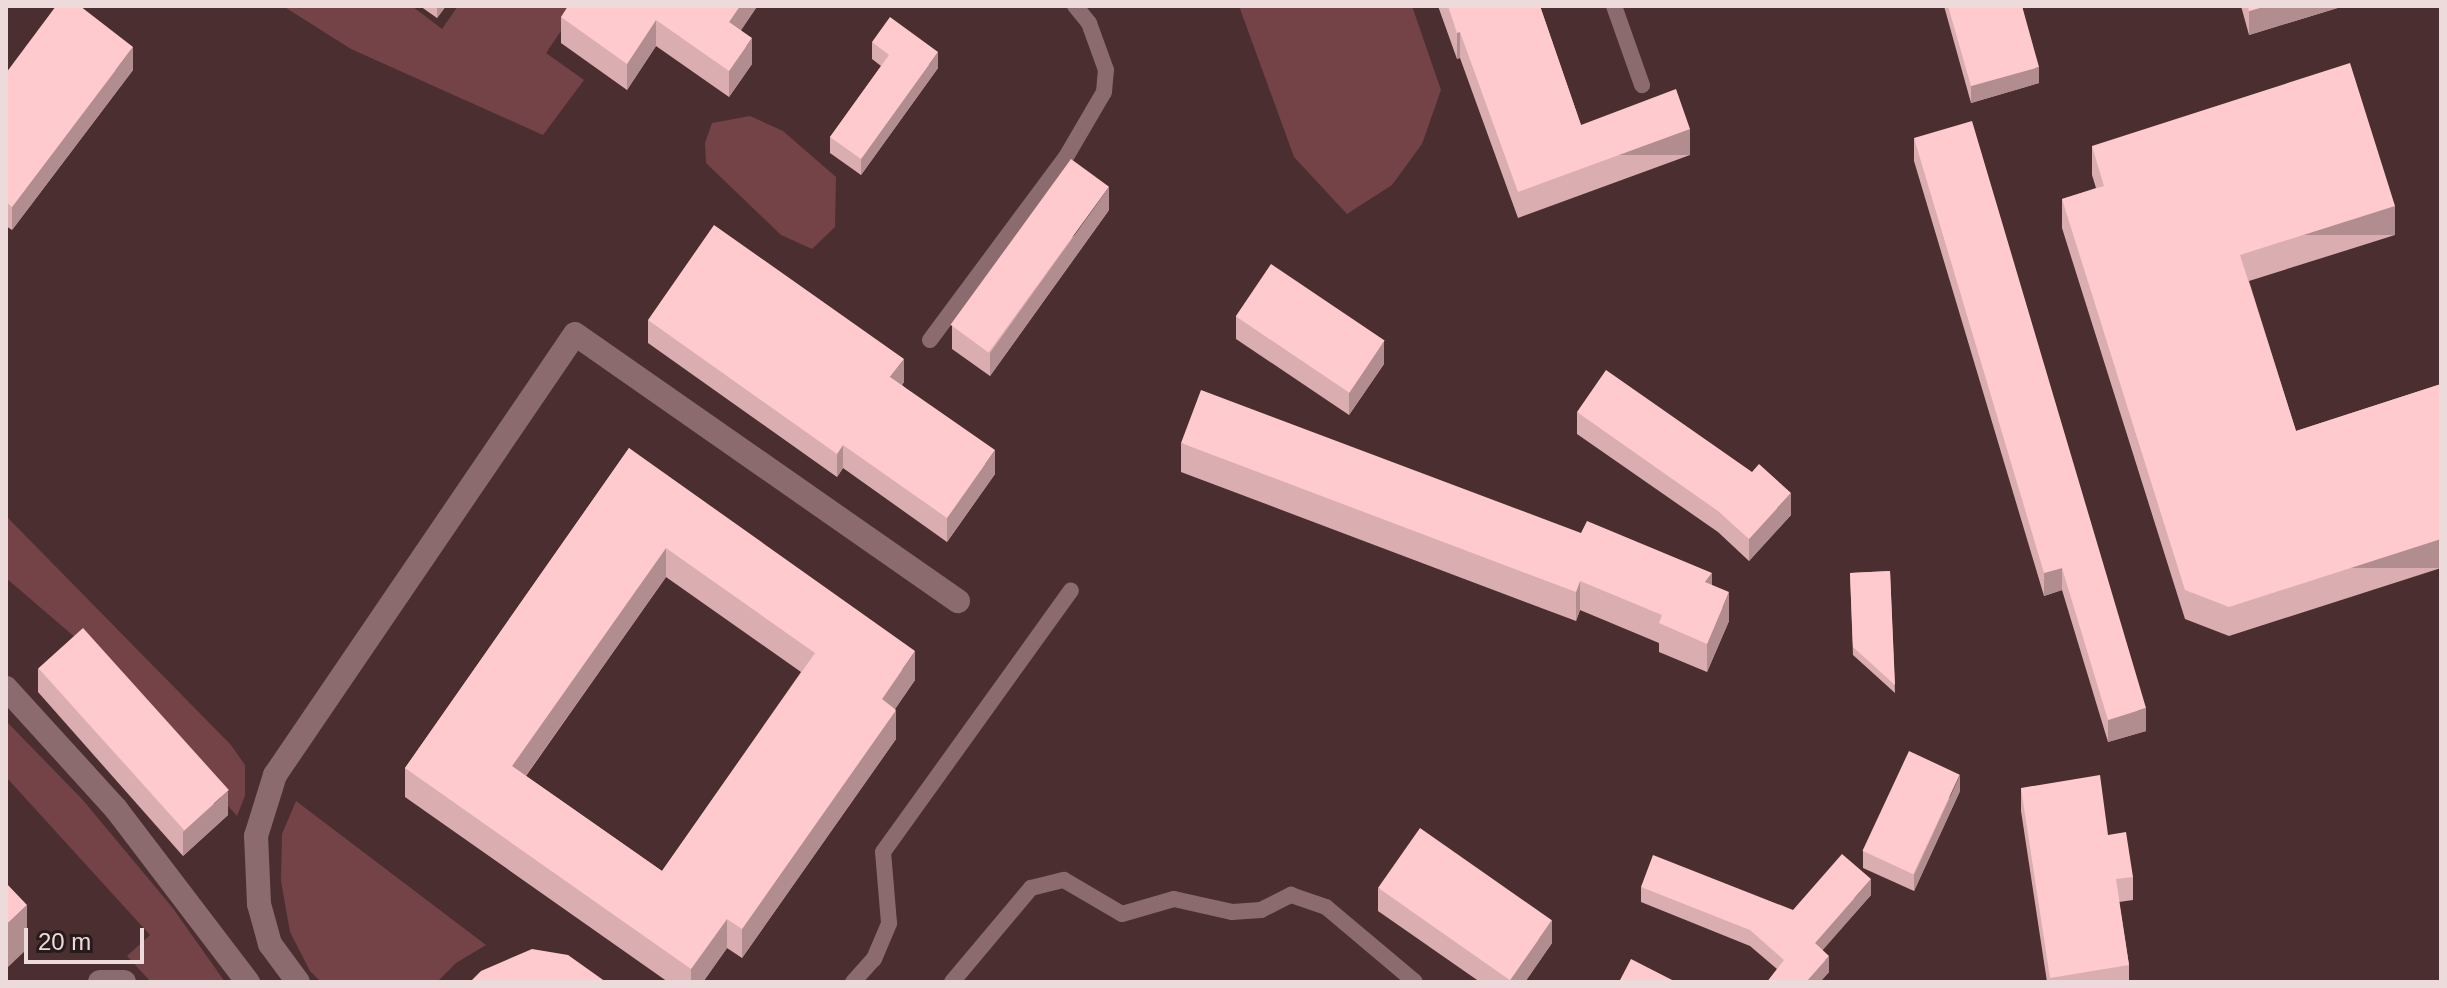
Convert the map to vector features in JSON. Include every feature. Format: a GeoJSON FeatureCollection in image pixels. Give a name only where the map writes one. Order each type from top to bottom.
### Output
{"type":"FeatureCollection","features":[{"type":"Feature","properties":{"kind":"street"},"geometry":{"type":"LineString","coordinates":[[298,982],[270,944],[259,904],[256,836],[275,775],[575,334],[958,601]]}},
{"type":"Feature","properties":{"kind":"street"},"geometry":{"type":"LineString","coordinates":[[6,688],[116,809],[248,982]]}},
{"type":"Feature","properties":{"kind":"street"},"geometry":{"type":"LineString","coordinates":[[100,982],[124,982]]}},
{"type":"Feature","properties":{"kind":"lane"},"geometry":{"type":"LineString","coordinates":[[930,340],[1066,157],[1104,92],[1106,70],[1089,23],[1075,6]]}},
{"type":"Feature","properties":{"kind":"lane"},"geometry":{"type":"LineString","coordinates":[[1614,6],[1642,85]]}},
{"type":"Feature","properties":{"kind":"lane"},"geometry":{"type":"LineString","coordinates":[[853,982],[874,959],[889,923],[883,852],[1071,590]]}},
{"type":"Feature","properties":{"kind":"lane"},"geometry":{"type":"LineString","coordinates":[[952,982],[1031,888],[1064,880],[1122,914],[1174,899],[1232,912],[1261,910],[1291,895],[1326,907],[1415,982]]}},
{"type":"Feature","properties":{"kind":"shaded area"},"geometry":{"type":"Polygon","coordinates":[[[283,6],[412,6],[442,29],[458,6],[578,6],[546,53],[584,80],[543,135],[351,49],[283,6]]]}},
{"type":"Feature","properties":{"kind":"shaded area"},"geometry":{"type":"Polygon","coordinates":[[[1239,6],[1412,6],[1441,90],[1422,144],[1392,185],[1347,214],[1294,157],[1239,6]]]}},
{"type":"Feature","properties":{"kind":"shaded area"},"geometry":{"type":"Polygon","coordinates":[[[750,116],[783,131],[836,177],[835,227],[812,249],[781,235],[706,163],[705,143],[712,123],[750,116]]]}},
{"type":"Feature","properties":{"kind":"shaded area"},"geometry":{"type":"Polygon","coordinates":[[[6,516],[231,745],[245,765],[245,796],[237,816],[84,645],[6,578],[6,516]]]}},
{"type":"Feature","properties":{"kind":"shaded area"},"geometry":{"type":"Polygon","coordinates":[[[6,721],[82,799],[172,907],[225,982],[151,982],[127,956],[150,935],[6,777],[6,721]]]}},
{"type":"Feature","properties":{"kind":"shaded area"},"geometry":{"type":"Polygon","coordinates":[[[296,801],[486,945],[456,963],[437,982],[321,982],[310,971],[290,932],[281,881],[282,834],[296,801]]]}},
{"type":"Feature","properties":{"kind":"building"},"geometry":{"type":"Polygon","coordinates":[[[56,6],[80,6],[133,47],[12,207],[6,202],[6,73],[56,6]]]}},
{"type":"Feature","properties":{"kind":"building"},"geometry":{"type":"Polygon","coordinates":[[[568,6],[740,6],[729,22],[752,38],[729,71],[656,20],[627,64],[561,17],[568,6]]]}},
{"type":"Feature","properties":{"kind":"building"},"geometry":{"type":"Polygon","coordinates":[[[1448,6],[1540,6],[1581,125],[1676,89],[1690,129],[1518,192],[1448,6]]]}},
{"type":"Feature","properties":{"kind":"building"},"geometry":{"type":"Polygon","coordinates":[[[1948,6],[2022,6],[2039,67],[1971,86],[1948,6]]]}},
{"type":"Feature","properties":{"kind":"building"},"geometry":{"type":"Polygon","coordinates":[[[2248,6],[2267,6],[2249,11],[2248,6]]]}},
{"type":"Feature","properties":{"kind":"building"},"geometry":{"type":"Polygon","coordinates":[[[890,17],[938,52],[861,159],[830,137],[889,55],[872,42],[890,17]]]}},
{"type":"Feature","properties":{"kind":"building"},"geometry":{"type":"Polygon","coordinates":[[[2350,63],[2395,206],[2240,255],[2296,431],[2441,384],[2441,539],[2229,607],[2185,590],[2062,199],[2104,186],[2092,146],[2350,63]]]}},
{"type":"Feature","properties":{"kind":"building"},"geometry":{"type":"Polygon","coordinates":[[[1972,121],[2146,708],[2108,720],[2062,568],[2044,573],[1914,138],[1972,121]]]}},
{"type":"Feature","properties":{"kind":"building"},"geometry":{"type":"Polygon","coordinates":[[[1071,159],[1109,187],[989,352],[951,325],[1071,159]]]}},
{"type":"Feature","properties":{"kind":"building"},"geometry":{"type":"Polygon","coordinates":[[[714,225],[904,359],[890,377],[995,450],[947,518],[843,445],[837,454],[648,320],[714,225]]]}},
{"type":"Feature","properties":{"kind":"building"},"geometry":{"type":"Polygon","coordinates":[[[1271,264],[1385,341],[1349,393],[1236,316],[1271,264]]]}},
{"type":"Feature","properties":{"kind":"building"},"geometry":{"type":"Polygon","coordinates":[[[1606,370],[1752,472],[1759,464],[1791,493],[1749,539],[1718,511],[1577,412],[1606,370]]]}},
{"type":"Feature","properties":{"kind":"building"},"geometry":{"type":"Polygon","coordinates":[[[1201,390],[1581,533],[1587,521],[1712,573],[1705,582],[1729,592],[1707,644],[1659,623],[1662,615],[1580,581],[1576,592],[1181,443],[1201,390]]]}},
{"type":"Feature","properties":{"kind":"building"},"geometry":{"type":"Polygon","coordinates":[[[629,448],[915,651],[882,699],[896,710],[742,929],[727,919],[691,969],[405,768],[629,448]],[[666,548],[512,766],[662,871],[815,653],[666,548]]]}},
{"type":"Feature","properties":{"kind":"building"},"geometry":{"type":"Polygon","coordinates":[[[1890,571],[1895,685],[1853,647],[1850,573],[1890,571]]]}},
{"type":"Feature","properties":{"kind":"building"},"geometry":{"type":"Polygon","coordinates":[[[83,628],[229,790],[184,830],[38,668],[83,628]]]}},
{"type":"Feature","properties":{"kind":"building"},"geometry":{"type":"Polygon","coordinates":[[[1909,751],[1960,775],[1913,874],[1863,851],[1909,751]]]}},
{"type":"Feature","properties":{"kind":"building"},"geometry":{"type":"Polygon","coordinates":[[[2100,775],[2108,835],[2126,832],[2133,877],[2116,879],[2129,965],[2050,978],[2021,788],[2100,775]]]}},
{"type":"Feature","properties":{"kind":"building"},"geometry":{"type":"Polygon","coordinates":[[[1420,828],[1552,920],[1510,980],[1378,888],[1420,828]]]}},
{"type":"Feature","properties":{"kind":"building"},"geometry":{"type":"Polygon","coordinates":[[[1842,854],[1871,879],[1815,943],[1829,956],[1806,982],[1767,982],[1784,960],[1750,930],[1641,887],[1653,855],[1793,910],[1842,854]]]}},
{"type":"Feature","properties":{"kind":"building"},"geometry":{"type":"Polygon","coordinates":[[[6,883],[27,905],[6,925],[6,883]]]}},
{"type":"Feature","properties":{"kind":"building"},"geometry":{"type":"Polygon","coordinates":[[[532,949],[568,955],[606,982],[470,982],[481,971],[532,949]]]}},
{"type":"Feature","properties":{"kind":"building"},"geometry":{"type":"Polygon","coordinates":[[[1631,959],[1676,982],[1619,982],[1631,959]]]}}]}
